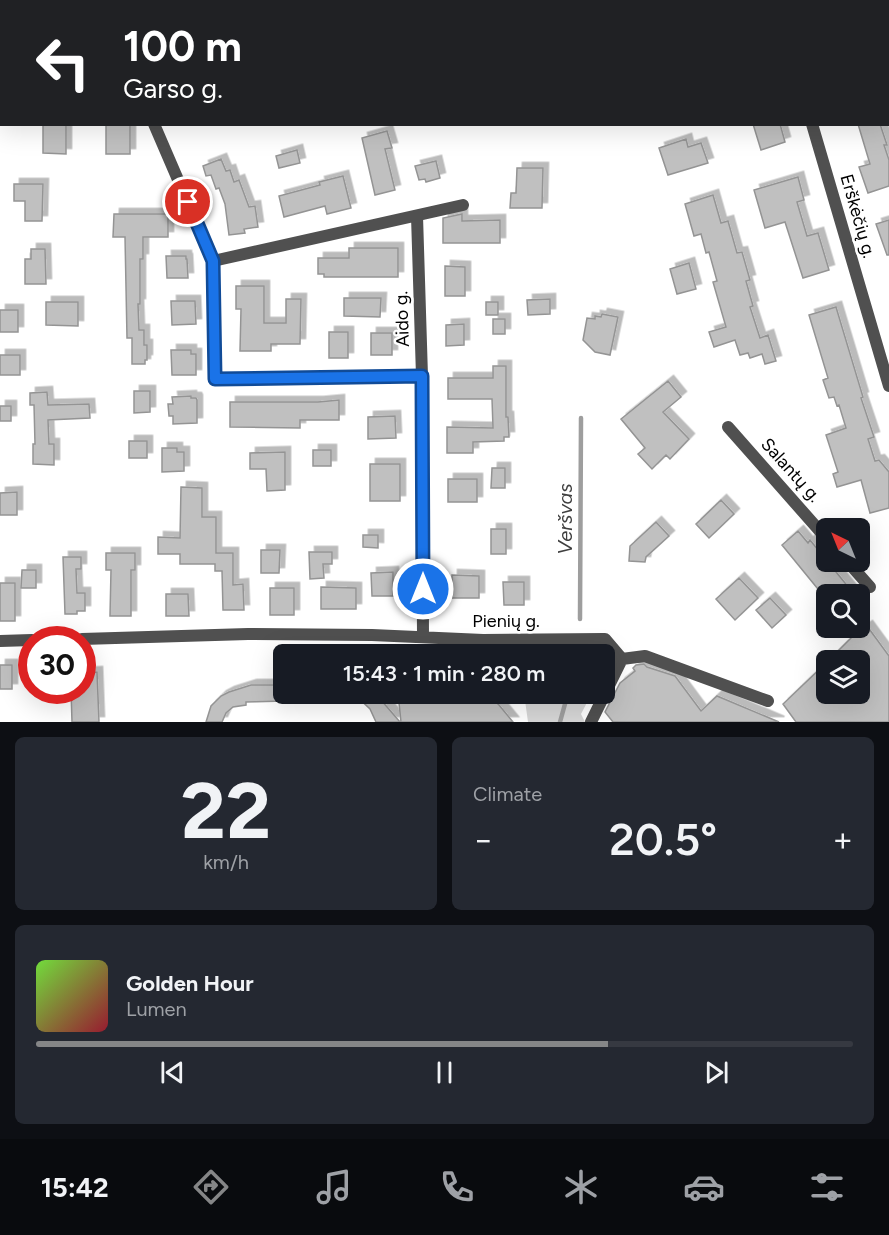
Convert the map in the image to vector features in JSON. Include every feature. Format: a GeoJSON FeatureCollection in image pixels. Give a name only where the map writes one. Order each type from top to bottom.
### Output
{"type":"FeatureCollection","features":[{"type":"Feature","properties":{"kind":"street"},"geometry":{"type":"LineString","coordinates":[[155,126],[213,261],[215,379],[422,376]]}},
{"type":"Feature","properties":{"kind":"street","name":"Erškėčių g."},"geometry":{"type":"LineString","coordinates":[[813,126],[889,386]]}},
{"type":"Feature","properties":{"kind":"street"},"geometry":{"type":"LineString","coordinates":[[213,261],[463,204]]}},
{"type":"Feature","properties":{"kind":"street","name":"Aido g."},"geometry":{"type":"LineString","coordinates":[[417,216],[422,376],[423,637]]}},
{"type":"Feature","properties":{"kind":"street","name":"Salantų g."},"geometry":{"type":"LineString","coordinates":[[728,427],[816,527]]}},
{"type":"Feature","properties":{"kind":"street"},"geometry":{"type":"LineString","coordinates":[[857,572],[867,584]]}},
{"type":"Feature","properties":{"kind":"street","name":"Pienių g."},"geometry":{"type":"LineString","coordinates":[[96,639],[248,634],[483,640],[605,639],[622,659]]}},
{"type":"Feature","properties":{"kind":"street"},"geometry":{"type":"LineString","coordinates":[[0,640],[18,640]]}},
{"type":"Feature","properties":{"kind":"street"},"geometry":{"type":"LineString","coordinates":[[591,722],[622,659],[645,656],[768,701]]}},
{"type":"Feature","properties":{"kind":"shaded area"},"geometry":{"type":"Polygon","coordinates":[[[526,704],[586,704],[581,714],[585,722],[528,722],[526,704]]]}},
{"type":"Feature","properties":{"kind":"building"},"geometry":{"type":"Polygon","coordinates":[[[43,126],[66,126],[66,154],[43,153],[43,126]]]}},
{"type":"Feature","properties":{"kind":"building"},"geometry":{"type":"Polygon","coordinates":[[[106,126],[130,126],[130,154],[106,154],[106,126]]]}},
{"type":"Feature","properties":{"kind":"building"},"geometry":{"type":"Polygon","coordinates":[[[754,126],[781,126],[785,142],[761,150],[754,126]]]}},
{"type":"Feature","properties":{"kind":"building"},"geometry":{"type":"Polygon","coordinates":[[[859,126],[881,126],[887,145],[884,145],[889,160],[889,186],[868,193],[859,167],[870,164],[859,126]]]}},
{"type":"Feature","properties":{"kind":"building"},"geometry":{"type":"Polygon","coordinates":[[[387,131],[392,148],[385,149],[395,190],[375,195],[362,138],[387,131]]]}},
{"type":"Feature","properties":{"kind":"building"},"geometry":{"type":"Polygon","coordinates":[[[686,139],[688,147],[701,143],[708,163],[668,175],[659,148],[686,139]]]}},
{"type":"Feature","properties":{"kind":"building"},"geometry":{"type":"Polygon","coordinates":[[[297,150],[300,163],[279,168],[276,156],[297,150]]]}},
{"type":"Feature","properties":{"kind":"building"},"geometry":{"type":"Polygon","coordinates":[[[221,159],[226,171],[230,170],[234,182],[239,180],[249,207],[255,206],[258,227],[244,229],[245,233],[229,235],[225,204],[219,188],[216,189],[211,175],[206,176],[203,166],[221,159]]]}},
{"type":"Feature","properties":{"kind":"building"},"geometry":{"type":"Polygon","coordinates":[[[436,161],[440,178],[426,182],[425,179],[419,180],[415,166],[436,161]]]}},
{"type":"Feature","properties":{"kind":"building"},"geometry":{"type":"Polygon","coordinates":[[[517,168],[543,168],[542,208],[510,208],[511,193],[516,193],[517,168]]]}},
{"type":"Feature","properties":{"kind":"building"},"geometry":{"type":"Polygon","coordinates":[[[343,176],[351,208],[327,214],[325,206],[284,217],[279,196],[343,176]]]}},
{"type":"Feature","properties":{"kind":"building"},"geometry":{"type":"Polygon","coordinates":[[[798,177],[804,200],[797,202],[807,236],[818,233],[829,270],[803,278],[785,222],[765,228],[754,190],[798,177]]]}},
{"type":"Feature","properties":{"kind":"building"},"geometry":{"type":"Polygon","coordinates":[[[14,184],[43,184],[42,221],[25,221],[25,201],[14,201],[14,184]]]}},
{"type":"Feature","properties":{"kind":"building"},"geometry":{"type":"Polygon","coordinates":[[[713,195],[721,223],[728,221],[737,253],[742,252],[750,280],[746,281],[753,306],[750,307],[760,338],[768,335],[776,361],[765,364],[762,354],[750,358],[748,353],[740,355],[735,340],[714,347],[709,332],[726,327],[713,282],[717,281],[701,234],[694,236],[685,204],[713,195]]]}},
{"type":"Feature","properties":{"kind":"building"},"geometry":{"type":"Polygon","coordinates":[[[114,214],[168,214],[168,237],[143,237],[143,259],[140,259],[140,304],[138,304],[139,330],[144,330],[144,345],[147,345],[145,364],[132,364],[132,338],[127,338],[125,237],[113,237],[114,214]]]}},
{"type":"Feature","properties":{"kind":"building"},"geometry":{"type":"Polygon","coordinates":[[[462,214],[462,221],[500,220],[500,243],[443,243],[443,218],[462,214]]]}},
{"type":"Feature","properties":{"kind":"building"},"geometry":{"type":"Polygon","coordinates":[[[889,220],[889,255],[887,255],[876,224],[889,220]]]}},
{"type":"Feature","properties":{"kind":"building"},"geometry":{"type":"Polygon","coordinates":[[[349,248],[398,248],[398,277],[324,277],[324,274],[318,274],[318,258],[349,258],[349,248]]]}},
{"type":"Feature","properties":{"kind":"building"},"geometry":{"type":"Polygon","coordinates":[[[31,249],[45,249],[46,284],[25,284],[25,259],[31,259],[31,249]]]}},
{"type":"Feature","properties":{"kind":"building"},"geometry":{"type":"Polygon","coordinates":[[[166,256],[186,256],[188,278],[167,278],[166,256]]]}},
{"type":"Feature","properties":{"kind":"building"},"geometry":{"type":"Polygon","coordinates":[[[689,263],[696,289],[677,294],[670,269],[689,263]]]}},
{"type":"Feature","properties":{"kind":"building"},"geometry":{"type":"Polygon","coordinates":[[[445,266],[465,267],[465,296],[445,296],[445,266]]]}},
{"type":"Feature","properties":{"kind":"building"},"geometry":{"type":"Polygon","coordinates":[[[236,286],[264,286],[264,323],[286,323],[286,299],[301,299],[300,344],[271,344],[271,351],[240,351],[241,309],[236,309],[236,286]]]}},
{"type":"Feature","properties":{"kind":"building"},"geometry":{"type":"Polygon","coordinates":[[[344,298],[381,298],[380,317],[344,316],[344,298]]]}},
{"type":"Feature","properties":{"kind":"building"},"geometry":{"type":"Polygon","coordinates":[[[550,299],[550,314],[528,315],[527,300],[550,299]]]}},
{"type":"Feature","properties":{"kind":"building"},"geometry":{"type":"Polygon","coordinates":[[[171,301],[195,301],[196,324],[172,325],[171,301]]]}},
{"type":"Feature","properties":{"kind":"building"},"geometry":{"type":"Polygon","coordinates":[[[46,302],[78,302],[78,326],[46,325],[46,302]]]}},
{"type":"Feature","properties":{"kind":"building"},"geometry":{"type":"Polygon","coordinates":[[[486,302],[498,302],[498,315],[486,315],[486,302]]]}},
{"type":"Feature","properties":{"kind":"building"},"geometry":{"type":"Polygon","coordinates":[[[836,307],[874,437],[868,439],[875,461],[879,460],[889,472],[889,508],[870,513],[861,480],[837,487],[833,474],[838,472],[826,435],[846,428],[839,405],[837,406],[834,397],[829,398],[823,380],[828,378],[809,315],[836,307]]]}},
{"type":"Feature","properties":{"kind":"building"},"geometry":{"type":"Polygon","coordinates":[[[0,310],[18,310],[18,332],[0,332],[0,310]]]}},
{"type":"Feature","properties":{"kind":"building"},"geometry":{"type":"Polygon","coordinates":[[[602,314],[618,317],[610,355],[595,352],[583,340],[587,318],[595,319],[595,316],[601,317],[602,314]]]}},
{"type":"Feature","properties":{"kind":"building"},"geometry":{"type":"Polygon","coordinates":[[[493,319],[505,319],[505,334],[493,334],[493,319]]]}},
{"type":"Feature","properties":{"kind":"building"},"geometry":{"type":"Polygon","coordinates":[[[464,324],[464,345],[446,346],[446,325],[464,324]]]}},
{"type":"Feature","properties":{"kind":"building"},"geometry":{"type":"Polygon","coordinates":[[[329,332],[348,332],[348,358],[329,358],[329,332]]]}},
{"type":"Feature","properties":{"kind":"building"},"geometry":{"type":"Polygon","coordinates":[[[371,333],[392,333],[392,355],[371,355],[371,333]]]}},
{"type":"Feature","properties":{"kind":"building"},"geometry":{"type":"Polygon","coordinates":[[[171,350],[191,350],[191,354],[196,354],[196,375],[172,375],[171,350]]]}},
{"type":"Feature","properties":{"kind":"building"},"geometry":{"type":"Polygon","coordinates":[[[0,355],[20,355],[20,375],[0,375],[0,355]]]}},
{"type":"Feature","properties":{"kind":"building"},"geometry":{"type":"Polygon","coordinates":[[[493,366],[506,366],[506,417],[508,417],[509,437],[504,437],[504,441],[473,442],[473,453],[447,453],[447,427],[493,428],[492,399],[448,399],[448,378],[493,378],[493,366]]]}},
{"type":"Feature","properties":{"kind":"building"},"geometry":{"type":"Polygon","coordinates":[[[668,381],[681,397],[663,412],[689,439],[670,459],[666,455],[652,469],[638,454],[645,448],[621,419],[668,381]]]}},
{"type":"Feature","properties":{"kind":"building"},"geometry":{"type":"Polygon","coordinates":[[[134,391],[150,391],[150,412],[134,413],[134,391]]]}},
{"type":"Feature","properties":{"kind":"building"},"geometry":{"type":"Polygon","coordinates":[[[47,392],[48,405],[89,404],[90,418],[48,420],[49,444],[54,444],[54,465],[33,464],[34,405],[30,405],[30,393],[47,392]]]}},
{"type":"Feature","properties":{"kind":"building"},"geometry":{"type":"Polygon","coordinates":[[[191,396],[197,400],[197,423],[173,424],[173,416],[169,416],[168,404],[173,404],[172,397],[191,396]]]}},
{"type":"Feature","properties":{"kind":"building"},"geometry":{"type":"Polygon","coordinates":[[[339,400],[339,420],[300,420],[300,428],[230,427],[230,402],[339,400]]]}},
{"type":"Feature","properties":{"kind":"building"},"geometry":{"type":"Polygon","coordinates":[[[0,406],[11,406],[11,421],[0,421],[0,406]]]}},
{"type":"Feature","properties":{"kind":"building"},"geometry":{"type":"Polygon","coordinates":[[[395,416],[396,438],[368,439],[368,417],[395,416]]]}},
{"type":"Feature","properties":{"kind":"building"},"geometry":{"type":"Polygon","coordinates":[[[129,441],[147,441],[147,458],[129,458],[129,441]]]}},
{"type":"Feature","properties":{"kind":"building"},"geometry":{"type":"Polygon","coordinates":[[[162,448],[177,448],[177,452],[184,452],[184,471],[162,472],[162,448]]]}},
{"type":"Feature","properties":{"kind":"building"},"geometry":{"type":"Polygon","coordinates":[[[313,450],[331,450],[331,466],[313,466],[313,450]]]}},
{"type":"Feature","properties":{"kind":"building"},"geometry":{"type":"Polygon","coordinates":[[[285,452],[285,490],[267,491],[266,469],[250,469],[250,453],[285,452]]]}},
{"type":"Feature","properties":{"kind":"building"},"geometry":{"type":"Polygon","coordinates":[[[370,464],[400,464],[400,501],[370,501],[370,464]]]}},
{"type":"Feature","properties":{"kind":"building"},"geometry":{"type":"Polygon","coordinates":[[[492,468],[505,468],[505,488],[491,488],[492,468]]]}},
{"type":"Feature","properties":{"kind":"building"},"geometry":{"type":"Polygon","coordinates":[[[448,479],[477,479],[477,502],[448,502],[448,479]]]}},
{"type":"Feature","properties":{"kind":"building"},"geometry":{"type":"Polygon","coordinates":[[[181,487],[202,488],[202,517],[216,517],[216,553],[233,553],[233,585],[243,584],[244,610],[223,610],[222,571],[215,571],[215,564],[180,564],[180,554],[158,554],[158,537],[180,538],[181,487]]]}},
{"type":"Feature","properties":{"kind":"building"},"geometry":{"type":"Polygon","coordinates":[[[17,492],[17,515],[0,515],[0,493],[17,492]]]}},
{"type":"Feature","properties":{"kind":"building"},"geometry":{"type":"Polygon","coordinates":[[[721,500],[734,514],[709,538],[696,524],[721,500]]]}},
{"type":"Feature","properties":{"kind":"building"},"geometry":{"type":"Polygon","coordinates":[[[656,522],[669,536],[646,557],[645,562],[629,561],[630,546],[656,522]]]}},
{"type":"Feature","properties":{"kind":"building"},"geometry":{"type":"Polygon","coordinates":[[[491,529],[506,529],[506,554],[491,554],[491,529]]]}},
{"type":"Feature","properties":{"kind":"building"},"geometry":{"type":"Polygon","coordinates":[[[798,531],[808,543],[810,540],[816,547],[816,572],[836,572],[846,584],[816,584],[816,587],[782,545],[798,531]]]}},
{"type":"Feature","properties":{"kind":"building"},"geometry":{"type":"Polygon","coordinates":[[[363,535],[378,535],[378,548],[363,547],[363,535]]]}},
{"type":"Feature","properties":{"kind":"building"},"geometry":{"type":"Polygon","coordinates":[[[261,550],[280,550],[279,573],[261,573],[261,550]]]}},
{"type":"Feature","properties":{"kind":"building"},"geometry":{"type":"Polygon","coordinates":[[[309,552],[332,552],[332,564],[323,564],[324,578],[310,579],[309,552]]]}},
{"type":"Feature","properties":{"kind":"building"},"geometry":{"type":"Polygon","coordinates":[[[106,553],[135,553],[135,570],[131,570],[131,616],[110,616],[111,570],[106,570],[106,553]]]}},
{"type":"Feature","properties":{"kind":"building"},"geometry":{"type":"Polygon","coordinates":[[[63,557],[81,557],[81,569],[76,569],[77,593],[85,593],[85,611],[77,611],[77,614],[65,614],[63,557]]]}},
{"type":"Feature","properties":{"kind":"building"},"geometry":{"type":"Polygon","coordinates":[[[22,570],[36,570],[36,588],[21,588],[22,570]]]}},
{"type":"Feature","properties":{"kind":"building"},"geometry":{"type":"Polygon","coordinates":[[[393,572],[393,596],[372,596],[371,573],[393,572]]]}},
{"type":"Feature","properties":{"kind":"building"},"geometry":{"type":"Polygon","coordinates":[[[452,575],[479,576],[479,598],[452,598],[452,575]]]}},
{"type":"Feature","properties":{"kind":"building"},"geometry":{"type":"Polygon","coordinates":[[[739,578],[758,598],[735,620],[716,599],[739,578]]]}},
{"type":"Feature","properties":{"kind":"building"},"geometry":{"type":"Polygon","coordinates":[[[503,582],[524,582],[524,605],[504,605],[503,582]]]}},
{"type":"Feature","properties":{"kind":"building"},"geometry":{"type":"Polygon","coordinates":[[[0,583],[15,583],[15,621],[0,621],[0,583]]]}},
{"type":"Feature","properties":{"kind":"building"},"geometry":{"type":"Polygon","coordinates":[[[321,587],[356,588],[356,609],[321,609],[321,587]]]}},
{"type":"Feature","properties":{"kind":"building"},"geometry":{"type":"Polygon","coordinates":[[[270,588],[294,588],[294,615],[270,615],[270,588]]]}},
{"type":"Feature","properties":{"kind":"building"},"geometry":{"type":"Polygon","coordinates":[[[166,594],[188,594],[189,616],[166,616],[166,594]]]}},
{"type":"Feature","properties":{"kind":"building"},"geometry":{"type":"Polygon","coordinates":[[[770,598],[786,615],[772,628],[756,610],[770,598]]]}},
{"type":"Feature","properties":{"kind":"building"},"geometry":{"type":"Polygon","coordinates":[[[870,630],[889,656],[889,722],[796,722],[783,704],[816,673],[816,704],[870,704],[870,650],[839,650],[851,638],[870,638],[870,630]]]}},
{"type":"Feature","properties":{"kind":"building"},"geometry":{"type":"Polygon","coordinates":[[[644,664],[675,676],[701,711],[717,696],[779,722],[613,722],[605,712],[609,704],[615,704],[615,693],[620,683],[635,671],[633,668],[644,664]]]}},
{"type":"Feature","properties":{"kind":"building"},"geometry":{"type":"Polygon","coordinates":[[[0,665],[12,665],[12,689],[0,689],[0,665]]]}},
{"type":"Feature","properties":{"kind":"building"},"geometry":{"type":"Polygon","coordinates":[[[96,672],[99,722],[72,722],[71,704],[96,704],[96,672]]]}},
{"type":"Feature","properties":{"kind":"building"},"geometry":{"type":"Polygon","coordinates":[[[251,685],[273,685],[273,701],[246,702],[246,705],[233,707],[226,713],[222,722],[206,722],[211,706],[229,692],[251,685]]]}},
{"type":"Feature","properties":{"kind":"building"},"geometry":{"type":"Polygon","coordinates":[[[365,704],[384,704],[400,722],[376,722],[370,709],[365,704]]]}},
{"type":"Feature","properties":{"kind":"building"},"geometry":{"type":"Polygon","coordinates":[[[399,704],[498,704],[513,722],[401,722],[399,704]]]}},
{"type":"Feature","properties":{"kind":"waterway","name":"Veršvas"},"geometry":{"type":"LineString","coordinates":[[580,619],[581,418]]}},
{"type":"Feature","properties":{"kind":"waterway","name":"Veršvas"},"geometry":{"type":"LineString","coordinates":[[560,722],[565,704]]}},
{"type":"Feature","properties":{"kind":"route"},"geometry":{"type":"LineString","coordinates":[[188,202],[213,261],[215,379],[422,376],[423,589]]}}]}
